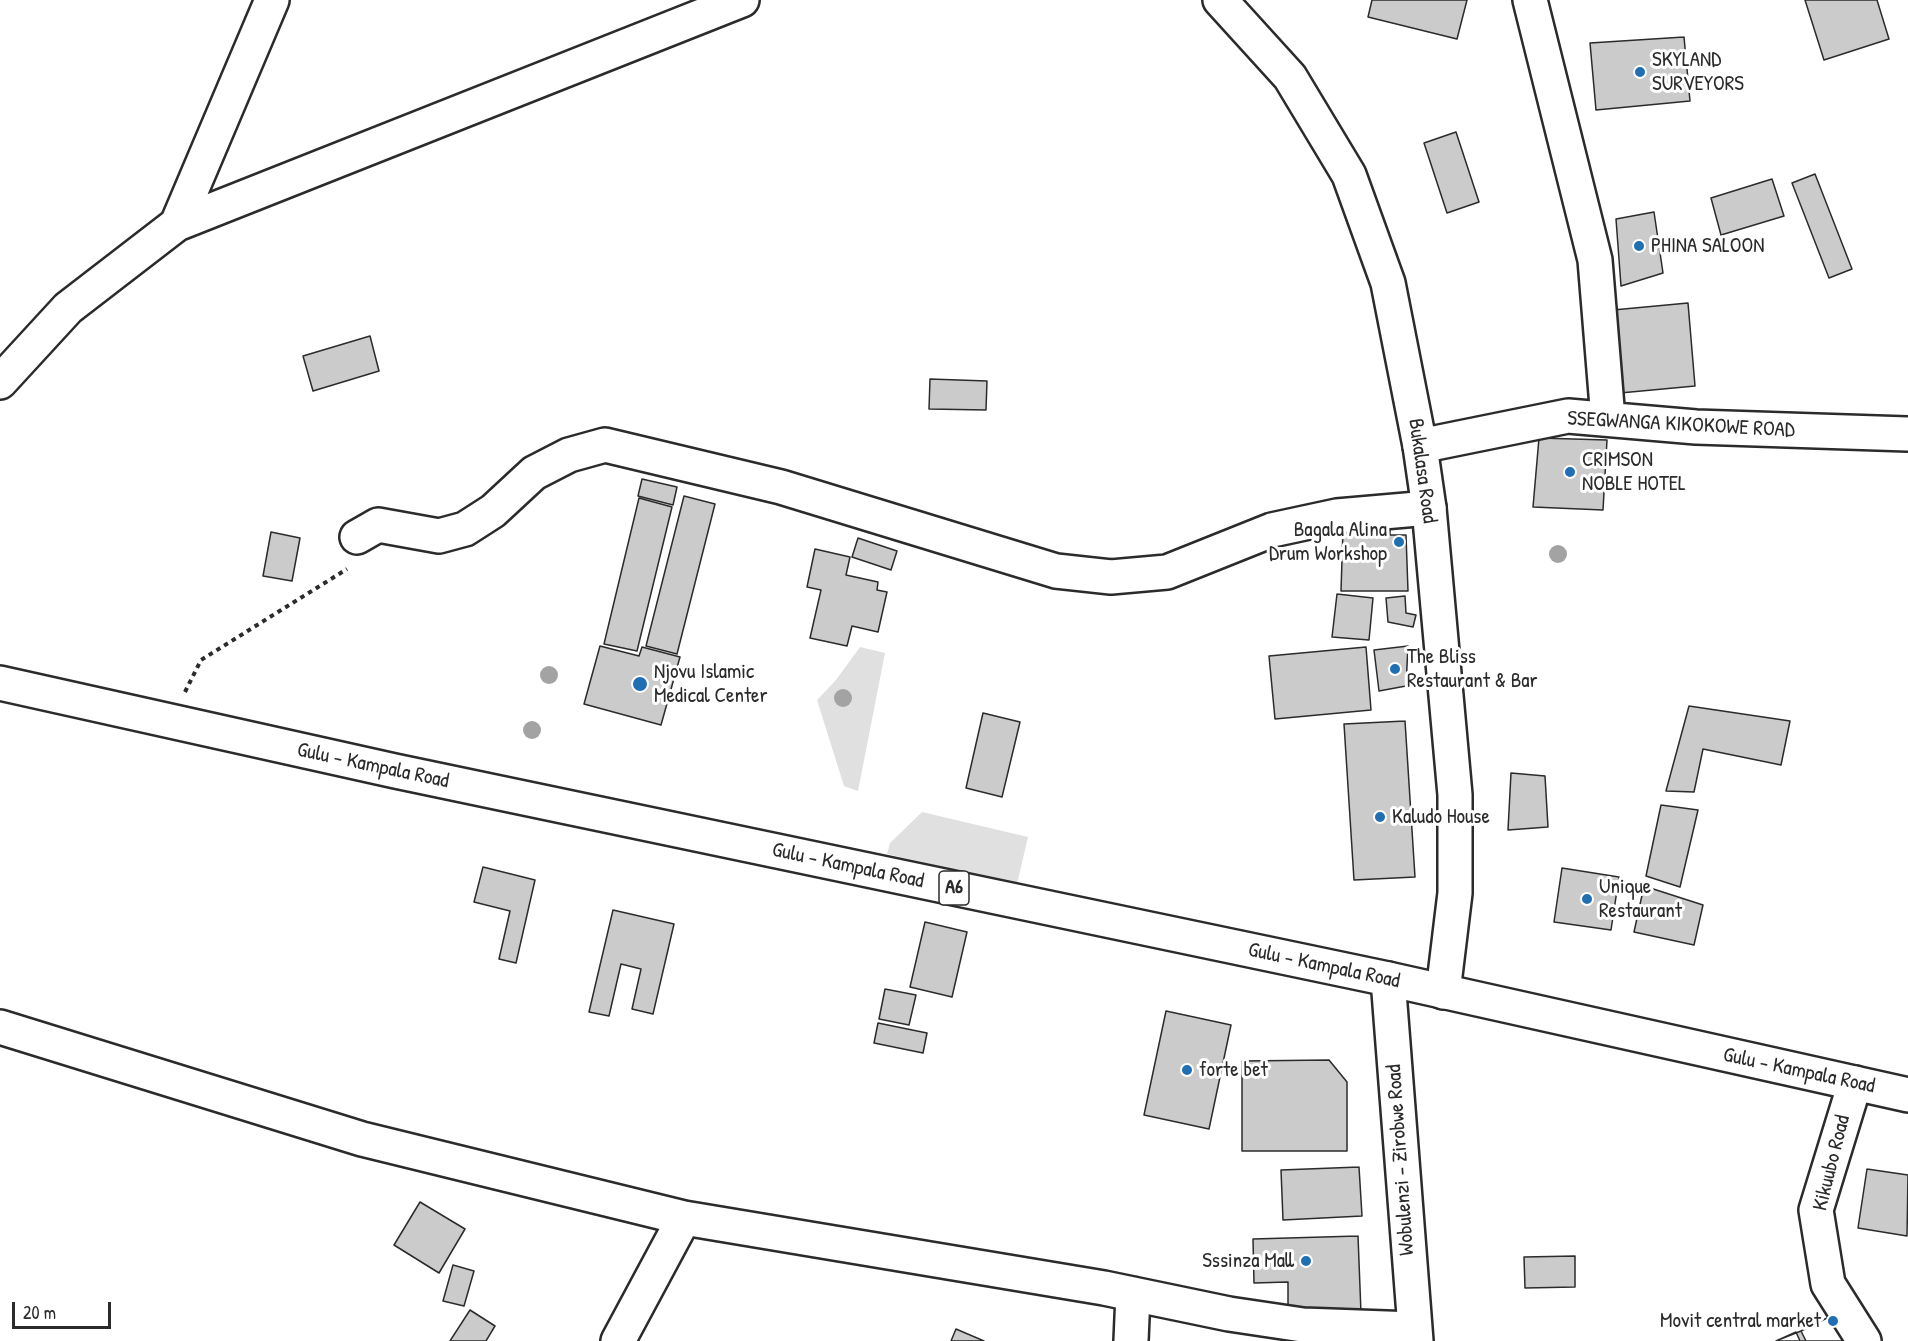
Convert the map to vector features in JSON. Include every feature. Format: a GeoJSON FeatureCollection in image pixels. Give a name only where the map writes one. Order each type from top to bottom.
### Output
{"type":"FeatureCollection","features":[{"type":"Feature","properties":{"kind":"street"},"geometry":{"type":"LineString","coordinates":[[177,224],[272,0]]}},
{"type":"Feature","properties":{"kind":"street"},"geometry":{"type":"LineString","coordinates":[[0,382],[68,308],[177,224],[742,0]]}},
{"type":"Feature","properties":{"kind":"street","name":"Bukalasa Road"},"geometry":{"type":"LineString","coordinates":[[1220,0],[1290,77],[1349,175],[1388,283],[1420,446],[1429,508],[1455,795],[1455,893],[1443,992]]}},
{"type":"Feature","properties":{"kind":"street"},"geometry":{"type":"LineString","coordinates":[[1530,0],[1595,260],[1608,419]]}},
{"type":"Feature","properties":{"kind":"street","name":"SSEGWANGA KIKOKOWE ROAD"},"geometry":{"type":"LineString","coordinates":[[1420,446],[1568,417],[1707,427],[1908,434]]}},
{"type":"Feature","properties":{"kind":"street"},"geometry":{"type":"LineString","coordinates":[[357,537],[378,525],[439,536],[465,529],[493,511],[534,472],[569,455],[605,445],[781,487],[1056,571],[1111,577],[1167,572],[1272,530],[1337,516],[1429,508]]}},
{"type":"Feature","properties":{"kind":"street","name":"Gulu - Kampala Road"},"geometry":{"type":"LineString","coordinates":[[0,683],[395,771],[1388,979],[1908,1095]]}},
{"type":"Feature","properties":{"kind":"street","name":"Wobulenzi - Zirobwe Road"},"geometry":{"type":"LineString","coordinates":[[1388,979],[1415,1335]]}},
{"type":"Feature","properties":{"kind":"street"},"geometry":{"type":"LineString","coordinates":[[0,1027],[362,1139],[684,1218],[1133,1294],[1229,1314],[1303,1325],[1415,1335]]}},
{"type":"Feature","properties":{"kind":"street","name":"Kikuubo Road"},"geometry":{"type":"LineString","coordinates":[[1855,1083],[1816,1210],[1828,1284],[1864,1341]]}},
{"type":"Feature","properties":{"kind":"street"},"geometry":{"type":"LineString","coordinates":[[618,1341],[684,1218]]}},
{"type":"Feature","properties":{"kind":"street"},"geometry":{"type":"LineString","coordinates":[[1131,1341],[1133,1294]]}},
{"type":"Feature","properties":{"kind":"path"},"geometry":{"type":"LineString","coordinates":[[183,698],[189,679],[201,660],[347,571],[357,537]]}},
{"type":"Feature","properties":{"kind":"shaded area"},"geometry":{"type":"Polygon","coordinates":[[[860,647],[885,653],[858,791],[844,786],[817,700],[836,680],[860,647]]]}},
{"type":"Feature","properties":{"kind":"shaded area"},"geometry":{"type":"Polygon","coordinates":[[[922,812],[1028,837],[1017,884],[887,854],[890,843],[922,812]]]}},
{"type":"Feature","properties":{"kind":"building"},"geometry":{"type":"Polygon","coordinates":[[[1372,0],[1467,0],[1457,39],[1368,17],[1372,0]]]}},
{"type":"Feature","properties":{"kind":"building"},"geometry":{"type":"Polygon","coordinates":[[[1805,0],[1877,0],[1889,39],[1824,60],[1805,0]]]}},
{"type":"Feature","properties":{"kind":"building","name":"SKYLAND SURVEYORS"},"geometry":{"type":"Polygon","coordinates":[[[1684,37],[1690,101],[1596,110],[1590,43],[1684,37]]]}},
{"type":"Feature","properties":{"kind":"building"},"geometry":{"type":"Polygon","coordinates":[[[1456,132],[1479,202],[1447,213],[1424,143],[1456,132]]]}},
{"type":"Feature","properties":{"kind":"building"},"geometry":{"type":"Polygon","coordinates":[[[1815,174],[1852,269],[1829,278],[1792,183],[1815,174]]]}},
{"type":"Feature","properties":{"kind":"building"},"geometry":{"type":"Polygon","coordinates":[[[1772,179],[1784,216],[1721,235],[1711,198],[1772,179]]]}},
{"type":"Feature","properties":{"kind":"building","name":"PHINA SALOON"},"geometry":{"type":"Polygon","coordinates":[[[1654,212],[1663,273],[1621,286],[1616,219],[1654,212]]]}},
{"type":"Feature","properties":{"kind":"building"},"geometry":{"type":"Polygon","coordinates":[[[1688,303],[1695,386],[1620,393],[1613,310],[1688,303]]]}},
{"type":"Feature","properties":{"kind":"building"},"geometry":{"type":"Polygon","coordinates":[[[370,336],[379,371],[313,391],[303,356],[370,336]]]}},
{"type":"Feature","properties":{"kind":"building"},"geometry":{"type":"Polygon","coordinates":[[[930,379],[987,381],[986,410],[929,409],[930,379]]]}},
{"type":"Feature","properties":{"kind":"building"},"geometry":{"type":"Polygon","coordinates":[[[1539,438],[1607,440],[1603,510],[1533,507],[1539,438]]]}},
{"type":"Feature","properties":{"kind":"building"},"geometry":{"type":"Polygon","coordinates":[[[642,479],[677,487],[673,505],[638,496],[642,479]]]}},
{"type":"Feature","properties":{"kind":"building"},"geometry":{"type":"Polygon","coordinates":[[[684,496],[715,504],[677,654],[646,646],[684,496]]]}},
{"type":"Feature","properties":{"kind":"building"},"geometry":{"type":"Polygon","coordinates":[[[639,498],[672,507],[637,651],[604,644],[639,498]]]}},
{"type":"Feature","properties":{"kind":"building"},"geometry":{"type":"Polygon","coordinates":[[[1390,523],[1390,535],[1406,535],[1408,591],[1341,591],[1343,529],[1390,523]]]}},
{"type":"Feature","properties":{"kind":"building"},"geometry":{"type":"Polygon","coordinates":[[[271,532],[300,538],[292,581],[263,576],[271,532]]]}},
{"type":"Feature","properties":{"kind":"building"},"geometry":{"type":"Polygon","coordinates":[[[858,538],[897,551],[891,570],[852,557],[858,538]]]}},
{"type":"Feature","properties":{"kind":"building"},"geometry":{"type":"Polygon","coordinates":[[[815,549],[850,557],[846,575],[878,582],[877,590],[887,592],[878,632],[852,626],[847,646],[810,638],[821,590],[807,587],[815,549]]]}},
{"type":"Feature","properties":{"kind":"building"},"geometry":{"type":"Polygon","coordinates":[[[1337,594],[1373,598],[1369,640],[1332,637],[1337,594]]]}},
{"type":"Feature","properties":{"kind":"building"},"geometry":{"type":"Polygon","coordinates":[[[1405,596],[1406,613],[1416,615],[1413,627],[1388,622],[1386,598],[1405,596]]]}},
{"type":"Feature","properties":{"kind":"building"},"geometry":{"type":"Polygon","coordinates":[[[600,646],[639,656],[642,647],[680,657],[661,725],[584,704],[600,646]]]}},
{"type":"Feature","properties":{"kind":"building"},"geometry":{"type":"Polygon","coordinates":[[[1408,646],[1406,686],[1379,691],[1374,650],[1408,646]]]}},
{"type":"Feature","properties":{"kind":"building"},"geometry":{"type":"Polygon","coordinates":[[[1366,647],[1371,710],[1275,719],[1269,656],[1366,647]]]}},
{"type":"Feature","properties":{"kind":"building"},"geometry":{"type":"Polygon","coordinates":[[[1689,706],[1790,721],[1781,765],[1703,749],[1694,792],[1666,791],[1689,706]]]}},
{"type":"Feature","properties":{"kind":"building"},"geometry":{"type":"Polygon","coordinates":[[[983,713],[1020,722],[1002,797],[966,788],[983,713]]]}},
{"type":"Feature","properties":{"kind":"building","name":"Kaludo House"},"geometry":{"type":"Polygon","coordinates":[[[1405,721],[1415,877],[1354,880],[1344,724],[1405,721]]]}},
{"type":"Feature","properties":{"kind":"building"},"geometry":{"type":"Polygon","coordinates":[[[1511,773],[1545,776],[1548,827],[1508,830],[1511,773]]]}},
{"type":"Feature","properties":{"kind":"building"},"geometry":{"type":"Polygon","coordinates":[[[1661,805],[1698,810],[1680,887],[1646,876],[1661,805]]]}},
{"type":"Feature","properties":{"kind":"building"},"geometry":{"type":"Polygon","coordinates":[[[483,867],[535,880],[516,963],[499,959],[510,911],[474,902],[483,867]]]}},
{"type":"Feature","properties":{"kind":"building","name":"Unique Restaurant"},"geometry":{"type":"Polygon","coordinates":[[[1562,868],[1619,877],[1611,930],[1554,922],[1562,868]]]}},
{"type":"Feature","properties":{"kind":"building"},"geometry":{"type":"Polygon","coordinates":[[[1644,886],[1703,905],[1694,945],[1634,932],[1644,886]]]}},
{"type":"Feature","properties":{"kind":"building"},"geometry":{"type":"Polygon","coordinates":[[[613,910],[674,924],[653,1014],[632,1009],[641,969],[621,964],[609,1016],[589,1012],[613,910]]]}},
{"type":"Feature","properties":{"kind":"building"},"geometry":{"type":"Polygon","coordinates":[[[925,922],[967,932],[952,997],[910,987],[925,922]]]}},
{"type":"Feature","properties":{"kind":"building"},"geometry":{"type":"Polygon","coordinates":[[[885,989],[916,995],[909,1025],[879,1019],[885,989]]]}},
{"type":"Feature","properties":{"kind":"building","name":"forte bet"},"geometry":{"type":"Polygon","coordinates":[[[1166,1011],[1231,1025],[1209,1129],[1144,1115],[1166,1011]]]}},
{"type":"Feature","properties":{"kind":"building"},"geometry":{"type":"Polygon","coordinates":[[[878,1023],[927,1033],[923,1053],[874,1043],[878,1023]]]}},
{"type":"Feature","properties":{"kind":"building"},"geometry":{"type":"Polygon","coordinates":[[[1329,1060],[1347,1082],[1347,1151],[1242,1151],[1242,1061],[1329,1060]]]}},
{"type":"Feature","properties":{"kind":"building"},"geometry":{"type":"Polygon","coordinates":[[[1359,1167],[1362,1216],[1283,1220],[1281,1170],[1359,1167]]]}},
{"type":"Feature","properties":{"kind":"building"},"geometry":{"type":"Polygon","coordinates":[[[1867,1169],[1908,1175],[1907,1236],[1858,1228],[1867,1169]]]}},
{"type":"Feature","properties":{"kind":"building"},"geometry":{"type":"Polygon","coordinates":[[[420,1202],[465,1229],[439,1273],[394,1245],[420,1202]]]}},
{"type":"Feature","properties":{"kind":"building","name":"Sssinza Mall"},"geometry":{"type":"Polygon","coordinates":[[[1358,1236],[1361,1313],[1288,1316],[1288,1282],[1254,1283],[1253,1239],[1358,1236]]]}},
{"type":"Feature","properties":{"kind":"building"},"geometry":{"type":"Polygon","coordinates":[[[1575,1256],[1575,1287],[1525,1288],[1524,1257],[1575,1256]]]}},
{"type":"Feature","properties":{"kind":"building"},"geometry":{"type":"Polygon","coordinates":[[[453,1265],[474,1271],[464,1306],[443,1301],[453,1265]]]}},
{"type":"Feature","properties":{"kind":"building"},"geometry":{"type":"Polygon","coordinates":[[[470,1310],[495,1326],[486,1341],[450,1341],[470,1310]]]}},
{"type":"Feature","properties":{"kind":"building","name":"Movit central market"},"geometry":{"type":"Polygon","coordinates":[[[1841,1311],[1855,1341],[1776,1341],[1801,1331],[1841,1311]]]}},
{"type":"Feature","properties":{"kind":"building","name":"Movit central market"},"geometry":{"type":"Polygon","coordinates":[[[1841,1311],[1855,1341],[1806,1341],[1801,1331],[1841,1311]]]}},
{"type":"Feature","properties":{"kind":"building"},"geometry":{"type":"Polygon","coordinates":[[[956,1329],[984,1341],[951,1341],[956,1329]]]}},
{"type":"Feature","properties":{"kind":"building"},"geometry":{"type":"Polygon","coordinates":[[[1796,1332],[1800,1341],[1776,1341],[1796,1332]]]}},
{"type":"Feature","properties":{"kind":"place","name":"SKYLAND SURVEYORS"},"geometry":{"type":"Point","coordinates":[1640,72]}},
{"type":"Feature","properties":{"kind":"place","name":"PHINA SALOON"},"geometry":{"type":"Point","coordinates":[1639,246]}},
{"type":"Feature","properties":{"kind":"place","name":"CRIMSON NOBLE HOTEL"},"geometry":{"type":"Point","coordinates":[1570,472]}},
{"type":"Feature","properties":{"kind":"place","name":"Bagala Alina Drum Workshop"},"geometry":{"type":"Point","coordinates":[1399,542]}},
{"type":"Feature","properties":{"kind":"place","name":"The Bliss Restaurant & Bar"},"geometry":{"type":"Point","coordinates":[1395,669]}},
{"type":"Feature","properties":{"kind":"place","name":"Njovu Islamic Medical Center"},"geometry":{"type":"Point","coordinates":[640,684]}},
{"type":"Feature","properties":{"kind":"place","name":"Kaludo House"},"geometry":{"type":"Point","coordinates":[1380,817]}},
{"type":"Feature","properties":{"kind":"place","name":"Unique Restaurant"},"geometry":{"type":"Point","coordinates":[1587,899]}},
{"type":"Feature","properties":{"kind":"place","name":"forte bet"},"geometry":{"type":"Point","coordinates":[1187,1070]}},
{"type":"Feature","properties":{"kind":"place","name":"Sssinza Mall"},"geometry":{"type":"Point","coordinates":[1306,1261]}},
{"type":"Feature","properties":{"kind":"place","name":"Movit central market"},"geometry":{"type":"Point","coordinates":[1833,1321]}}]}
